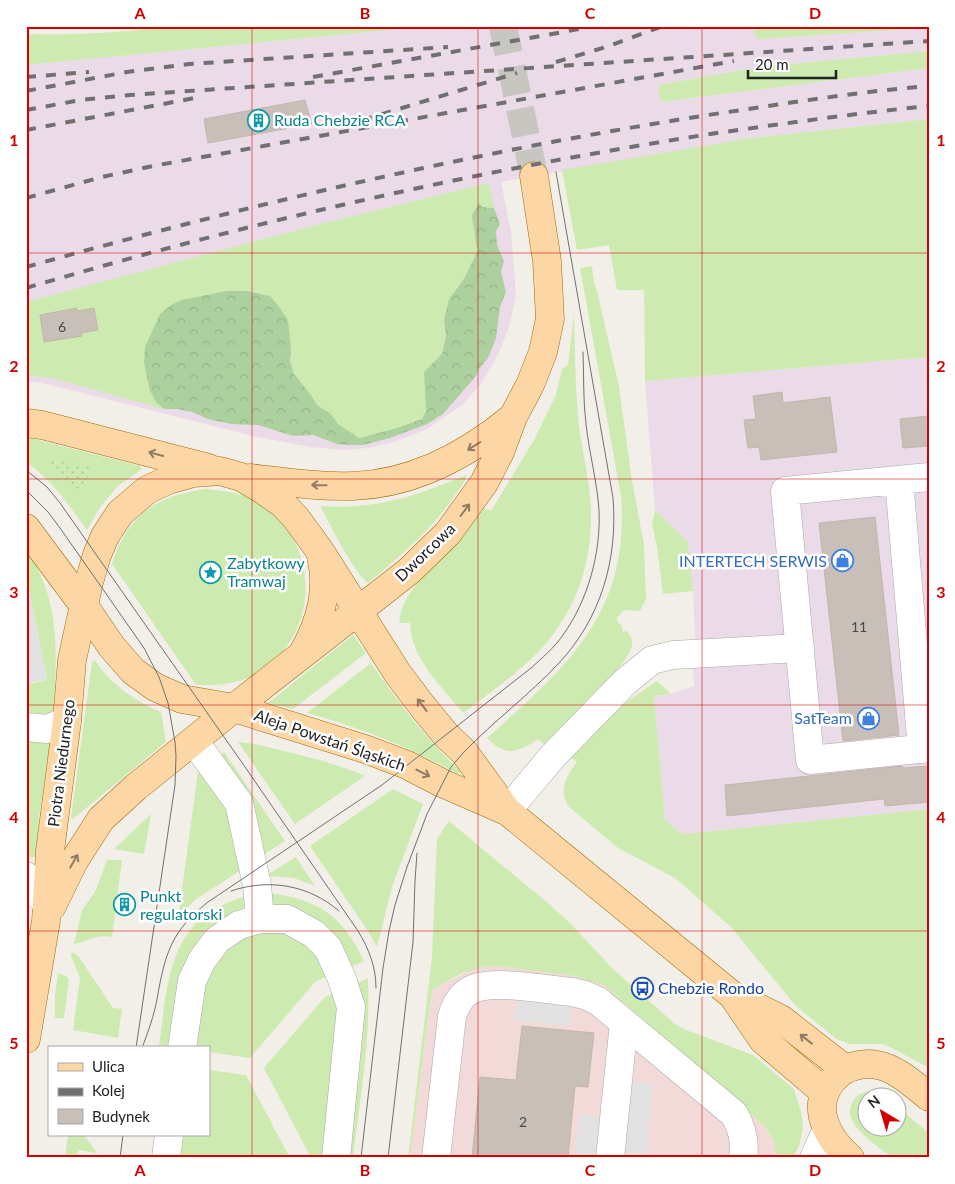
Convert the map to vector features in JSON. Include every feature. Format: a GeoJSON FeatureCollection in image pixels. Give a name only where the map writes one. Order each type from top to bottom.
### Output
{"type":"FeatureCollection","features":[{"type":"Feature","properties":{"kind":"main road","name":"Dworcowa"},"geometry":{"type":"LineString","coordinates":[[234,708],[409,571],[448,533],[478,491],[500,452],[513,417],[530,385],[543,352],[550,319],[547,261],[534,176]]}},
{"type":"Feature","properties":{"kind":"main road","name":"Dworcowa"},"geometry":{"type":"LineString","coordinates":[[26,423],[42,425],[231,474],[304,484],[354,486],[394,480],[431,468],[476,446],[513,417]]}},
{"type":"Feature","properties":{"kind":"main road","name":"Piotra Niedurnego"},"geometry":{"type":"LineString","coordinates":[[26,1040],[46,912],[50,850],[67,721],[72,660],[89,582],[99,547],[120,513],[147,490],[168,480],[193,473],[231,474]]}},
{"type":"Feature","properties":{"kind":"main road","name":"Aleja Powstań Śląskich"},"geometry":{"type":"LineString","coordinates":[[231,474],[263,490],[283,504],[296,518],[320,551],[382,649],[423,708],[464,752],[507,811],[732,995],[781,1019],[845,1069]]}},
{"type":"Feature","properties":{"kind":"main road"},"geometry":{"type":"LineString","coordinates":[[26,528],[53,564],[70,632],[72,660]]}},
{"type":"Feature","properties":{"kind":"main road"},"geometry":{"type":"LineString","coordinates":[[301,656],[314,634],[322,610],[325,579],[320,551]]}},
{"type":"Feature","properties":{"kind":"main road","name":"Aleja Powstań Śląskich"},"geometry":{"type":"LineString","coordinates":[[53,564],[112,647],[134,671],[159,690],[182,699],[234,708],[365,748],[507,811]]}},
{"type":"Feature","properties":{"kind":"main road"},"geometry":{"type":"LineString","coordinates":[[382,649],[382,632],[387,608],[398,585],[409,571]]}},
{"type":"Feature","properties":{"kind":"main road","name":"Piotra Niedurnego"},"geometry":{"type":"LineString","coordinates":[[46,912],[74,861],[101,819],[136,787],[234,708]]}},
{"type":"Feature","properties":{"kind":"main road","name":"Aleja Powstań Śląskich"},"geometry":{"type":"LineString","coordinates":[[732,995],[763,1040],[824,1092]]}},
{"type":"Feature","properties":{"kind":"main road"},"geometry":{"type":"LineString","coordinates":[[850,1158],[834,1142],[827,1129],[821,1106],[824,1092],[832,1080],[845,1069],[863,1064],[878,1065],[902,1076],[929,1097]]}},
{"type":"Feature","properties":{"kind":"lane"},"geometry":{"type":"LineString","coordinates":[[899,480],[925,749],[810,760],[785,491],[929,477]]}},
{"type":"Feature","properties":{"kind":"lane"},"geometry":{"type":"LineString","coordinates":[[507,811],[552,757],[625,682],[652,660],[673,655],[800,648]]}},
{"type":"Feature","properties":{"kind":"lane"},"geometry":{"type":"LineString","coordinates":[[26,727],[47,729],[67,721]]}},
{"type":"Feature","properties":{"kind":"lane"},"geometry":{"type":"LineString","coordinates":[[194,741],[239,803],[257,885],[260,918]]}},
{"type":"Feature","properties":{"kind":"lane"},"geometry":{"type":"LineString","coordinates":[[26,876],[46,912]]}},
{"type":"Feature","properties":{"kind":"lane"},"geometry":{"type":"LineString","coordinates":[[182,1046],[192,981],[202,960],[217,940],[239,925],[260,918],[287,920],[314,934],[328,948],[342,979],[351,1007],[336,1158]]}},
{"type":"Feature","properties":{"kind":"lane"},"geometry":{"type":"LineString","coordinates":[[436,1158],[452,1016],[457,1003],[468,991],[491,984],[585,994],[598,1001],[734,1114],[740,1123],[744,1136],[745,1149],[743,1158]]}},
{"type":"Feature","properties":{"kind":"lane"},"geometry":{"type":"LineString","coordinates":[[610,1158],[624,1023]]}},
{"type":"Feature","properties":{"kind":"lane"},"geometry":{"type":"LineString","coordinates":[[814,1158],[827,1129]]}},
{"type":"Feature","properties":{"kind":"lane"},"geometry":{"type":"LineString","coordinates":[[166,1158],[169,1136]]}},
{"type":"Feature","properties":{"kind":"shaded area"},"geometry":{"type":"Polygon","coordinates":[[[431,26],[752,26],[757,39],[929,28],[929,51],[742,70],[658,85],[662,102],[929,68],[929,119],[751,138],[501,182],[511,232],[516,295],[509,327],[499,353],[481,384],[462,405],[427,429],[397,441],[369,448],[343,450],[310,447],[257,437],[43,383],[26,381],[26,65],[431,26]]]}},
{"type":"Feature","properties":{"kind":"shaded area"},"geometry":{"type":"Polygon","coordinates":[[[929,357],[929,809],[683,834],[665,821],[654,696],[668,695],[694,686],[693,668],[696,653],[693,591],[688,542],[655,510],[645,381],[929,357]]]}},
{"type":"Feature","properties":{"kind":"shaded area"},"geometry":{"type":"Polygon","coordinates":[[[26,574],[47,680],[33,682],[26,688],[26,574]]]}},
{"type":"Feature","properties":{"kind":"shaded area"},"geometry":{"type":"Polygon","coordinates":[[[496,966],[575,976],[604,985],[765,1127],[773,1140],[777,1158],[410,1158],[432,990],[472,969],[496,966]]]}},
{"type":"Feature","properties":{"kind":"shaded area"},"geometry":{"type":"Polygon","coordinates":[[[517,998],[571,1004],[569,1026],[514,1020],[517,998]]]}},
{"type":"Feature","properties":{"kind":"shaded area"},"geometry":{"type":"Polygon","coordinates":[[[618,1081],[653,1084],[646,1158],[575,1158],[579,1115],[614,1118],[618,1081]]]}},
{"type":"Feature","properties":{"kind":"green space"},"geometry":{"type":"Polygon","coordinates":[[[170,26],[432,26],[26,65],[26,34],[98,33],[170,26]]]}},
{"type":"Feature","properties":{"kind":"green space"},"geometry":{"type":"Polygon","coordinates":[[[752,26],[929,26],[929,28],[757,39],[752,26]]]}},
{"type":"Feature","properties":{"kind":"green space"},"geometry":{"type":"Polygon","coordinates":[[[929,51],[929,68],[661,102],[658,85],[742,70],[929,51]]]}},
{"type":"Feature","properties":{"kind":"green space"},"geometry":{"type":"Polygon","coordinates":[[[929,119],[929,357],[645,381],[644,290],[617,290],[609,245],[577,250],[562,170],[751,138],[929,119]]]}},
{"type":"Feature","properties":{"kind":"green space"},"geometry":{"type":"Polygon","coordinates":[[[489,183],[494,208],[482,207],[476,243],[479,249],[464,279],[456,288],[444,320],[446,336],[442,354],[424,372],[426,411],[422,419],[359,438],[338,424],[331,414],[317,405],[294,374],[290,361],[291,349],[257,292],[238,291],[182,300],[144,362],[152,393],[164,409],[55,379],[26,375],[26,302],[324,223],[489,183]]]}},
{"type":"Feature","properties":{"kind":"green space"},"geometry":{"type":"Polygon","coordinates":[[[479,203],[482,207],[494,208],[500,224],[496,231],[497,245],[504,261],[501,272],[506,292],[500,307],[496,338],[488,358],[476,376],[443,414],[427,424],[390,438],[363,445],[347,445],[337,444],[313,435],[293,436],[258,425],[231,424],[208,419],[192,412],[164,409],[156,402],[150,391],[144,363],[145,347],[160,314],[171,305],[182,300],[226,291],[247,291],[270,296],[280,308],[288,320],[291,349],[290,361],[294,374],[317,405],[331,414],[338,424],[359,438],[422,419],[426,411],[424,372],[442,354],[446,336],[444,320],[449,299],[464,279],[478,250],[472,215],[479,203]]]}},
{"type":"Feature","properties":{"kind":"green space"},"geometry":{"type":"Polygon","coordinates":[[[592,266],[594,282],[619,387],[632,481],[644,545],[646,599],[640,611],[624,610],[616,619],[621,625],[623,632],[627,631],[632,645],[629,654],[595,696],[546,746],[538,739],[518,750],[506,750],[500,748],[487,738],[543,687],[567,661],[587,634],[604,605],[615,573],[621,537],[621,496],[580,268],[592,266]]]}},
{"type":"Feature","properties":{"kind":"green space"},"geometry":{"type":"Polygon","coordinates":[[[574,314],[578,416],[591,507],[589,547],[580,585],[563,620],[532,658],[510,678],[463,713],[429,672],[416,649],[410,623],[399,623],[402,610],[414,587],[461,539],[484,508],[491,511],[534,440],[556,395],[562,369],[568,365],[574,314]]]}},
{"type":"Feature","properties":{"kind":"green space"},"geometry":{"type":"Polygon","coordinates":[[[26,437],[140,466],[142,469],[117,487],[101,506],[87,530],[52,485],[26,462],[26,437]]]}},
{"type":"Feature","properties":{"kind":"green space"},"geometry":{"type":"Polygon","coordinates":[[[46,459],[90,466],[90,474],[78,494],[75,493],[46,459]]]}},
{"type":"Feature","properties":{"kind":"green space"},"geometry":{"type":"Polygon","coordinates":[[[466,475],[460,488],[436,520],[415,542],[368,583],[356,570],[321,507],[361,506],[396,500],[466,475]]]}},
{"type":"Feature","properties":{"kind":"green space"},"geometry":{"type":"Polygon","coordinates":[[[207,489],[224,491],[256,501],[270,511],[288,530],[299,552],[305,576],[305,600],[299,624],[287,646],[270,664],[248,678],[235,682],[196,685],[112,564],[126,532],[146,510],[173,496],[207,489]]]}},
{"type":"Feature","properties":{"kind":"green space"},"geometry":{"type":"Polygon","coordinates":[[[655,510],[688,542],[693,591],[663,594],[652,524],[655,510]]]}},
{"type":"Feature","properties":{"kind":"green space"},"geometry":{"type":"Polygon","coordinates":[[[26,550],[38,569],[51,609],[56,652],[53,717],[31,716],[26,704],[25,696],[29,684],[47,680],[26,574],[26,550]]]}},
{"type":"Feature","properties":{"kind":"green space"},"geometry":{"type":"Polygon","coordinates":[[[353,635],[366,653],[293,709],[268,703],[353,635]]]}},
{"type":"Feature","properties":{"kind":"green space"},"geometry":{"type":"Polygon","coordinates":[[[95,660],[108,677],[124,691],[142,703],[161,712],[166,742],[73,819],[71,818],[92,662],[95,660]]]}},
{"type":"Feature","properties":{"kind":"green space"},"geometry":{"type":"Polygon","coordinates":[[[371,663],[413,720],[460,773],[456,773],[383,738],[307,713],[371,663]]]}},
{"type":"Feature","properties":{"kind":"green space"},"geometry":{"type":"Polygon","coordinates":[[[657,681],[671,694],[654,696],[665,821],[683,834],[929,809],[929,1068],[882,1044],[850,1044],[836,1039],[795,1005],[731,927],[675,878],[618,848],[569,807],[564,795],[564,789],[567,778],[577,762],[569,756],[616,710],[657,681]]]}},
{"type":"Feature","properties":{"kind":"green space"},"geometry":{"type":"Polygon","coordinates":[[[26,738],[51,742],[39,817],[37,851],[36,856],[32,858],[28,856],[26,841],[26,738]]]}},
{"type":"Feature","properties":{"kind":"green space"},"geometry":{"type":"Polygon","coordinates":[[[238,742],[264,746],[312,758],[365,776],[295,824],[238,742]]]}},
{"type":"Feature","properties":{"kind":"green space"},"geometry":{"type":"Polygon","coordinates":[[[224,752],[285,841],[260,857],[217,758],[224,752]]]}},
{"type":"Feature","properties":{"kind":"green space"},"geometry":{"type":"Polygon","coordinates":[[[204,768],[231,805],[243,869],[196,899],[178,918],[198,772],[204,768]]]}},
{"type":"Feature","properties":{"kind":"green space"},"geometry":{"type":"Polygon","coordinates":[[[393,789],[423,804],[392,887],[377,947],[310,846],[393,789]]]}},
{"type":"Feature","properties":{"kind":"green space"},"geometry":{"type":"Polygon","coordinates":[[[151,814],[144,854],[114,849],[151,814]]]}},
{"type":"Feature","properties":{"kind":"green space"},"geometry":{"type":"Polygon","coordinates":[[[449,821],[568,921],[613,969],[675,1024],[686,1030],[753,1055],[794,1089],[802,1115],[803,1128],[799,1146],[793,1158],[777,1158],[773,1140],[765,1127],[604,985],[575,976],[497,966],[483,967],[462,973],[432,990],[410,1158],[408,1158],[432,957],[437,839],[449,821]]]}},
{"type":"Feature","properties":{"kind":"green space"},"geometry":{"type":"Polygon","coordinates":[[[296,857],[315,886],[294,878],[265,876],[296,857]]]}},
{"type":"Feature","properties":{"kind":"green space"},"geometry":{"type":"Polygon","coordinates":[[[107,860],[122,860],[112,937],[97,937],[74,944],[82,910],[95,892],[107,860]]]}},
{"type":"Feature","properties":{"kind":"green space"},"geometry":{"type":"Polygon","coordinates":[[[268,893],[301,900],[315,905],[326,912],[347,932],[364,961],[351,967],[272,902],[268,893]]]}},
{"type":"Feature","properties":{"kind":"green space"},"geometry":{"type":"Polygon","coordinates":[[[249,895],[244,906],[234,915],[174,1046],[159,1045],[170,974],[183,941],[193,926],[207,914],[249,895]]]}},
{"type":"Feature","properties":{"kind":"green space"},"geometry":{"type":"Polygon","coordinates":[[[256,931],[285,932],[318,953],[330,975],[316,981],[250,1058],[210,1052],[210,1046],[191,1046],[203,985],[225,947],[256,931]]]}},
{"type":"Feature","properties":{"kind":"green space"},"geometry":{"type":"Polygon","coordinates":[[[71,953],[79,957],[113,1008],[122,1009],[118,1038],[73,1030],[80,978],[71,953]]]}},
{"type":"Feature","properties":{"kind":"green space"},"geometry":{"type":"Polygon","coordinates":[[[58,973],[66,976],[69,980],[64,1018],[55,1018],[55,995],[58,973]]]}},
{"type":"Feature","properties":{"kind":"green space"},"geometry":{"type":"Polygon","coordinates":[[[368,978],[368,1023],[362,1091],[353,1158],[344,1158],[356,984],[368,978]]]}},
{"type":"Feature","properties":{"kind":"green space"},"geometry":{"type":"Polygon","coordinates":[[[336,992],[339,1004],[326,1158],[311,1158],[264,1068],[325,997],[336,992]]]}},
{"type":"Feature","properties":{"kind":"green space"},"geometry":{"type":"Polygon","coordinates":[[[210,1070],[246,1075],[290,1158],[176,1158],[179,1136],[210,1136],[210,1070]]]}},
{"type":"Feature","properties":{"kind":"green space"},"geometry":{"type":"Polygon","coordinates":[[[858,1096],[858,1129],[850,1111],[855,1098],[858,1096]]]}},
{"type":"Feature","properties":{"kind":"green space"},"geometry":{"type":"Polygon","coordinates":[[[908,1115],[929,1133],[929,1158],[893,1158],[865,1136],[908,1136],[908,1115]]]}},
{"type":"Feature","properties":{"kind":"green space"},"geometry":{"type":"Polygon","coordinates":[[[68,1136],[85,1136],[97,1153],[78,1150],[77,1158],[65,1158],[68,1136]]]}},
{"type":"Feature","properties":{"kind":"building","name":"Ruda Chebzie RCA"},"geometry":{"type":"Polygon","coordinates":[[[305,100],[312,124],[208,143],[204,119],[305,100]]]}},
{"type":"Feature","properties":{"kind":"building"},"geometry":{"type":"Polygon","coordinates":[[[77,308],[77,311],[94,308],[98,330],[81,333],[82,336],[44,342],[40,315],[77,308]]]}},
{"type":"Feature","properties":{"kind":"building"},"geometry":{"type":"Polygon","coordinates":[[[782,392],[783,403],[830,397],[837,452],[761,460],[759,447],[748,448],[744,420],[756,419],[753,396],[782,392]]]}},
{"type":"Feature","properties":{"kind":"building"},"geometry":{"type":"Polygon","coordinates":[[[929,416],[929,446],[903,448],[900,419],[929,416]]]}},
{"type":"Feature","properties":{"kind":"building"},"geometry":{"type":"Polygon","coordinates":[[[875,517],[899,735],[843,741],[819,523],[875,517]]]}},
{"type":"Feature","properties":{"kind":"building"},"geometry":{"type":"Polygon","coordinates":[[[902,766],[903,768],[929,766],[929,802],[885,806],[884,799],[727,816],[725,785],[902,766]]]}},
{"type":"Feature","properties":{"kind":"building"},"geometry":{"type":"Polygon","coordinates":[[[522,1026],[594,1033],[588,1087],[575,1086],[568,1158],[472,1158],[480,1077],[516,1080],[522,1026]]]}},
{"type":"Feature","properties":{"kind":"tunnel"},"geometry":{"type":"LineString","coordinates":[[503,26],[534,176]]}},
{"type":"Feature","properties":{"kind":"tram line"},"geometry":{"type":"LineString","coordinates":[[361,1158],[389,931],[407,867],[427,814],[451,767],[464,752],[548,675],[574,645],[596,607],[609,565],[613,543],[613,498],[556,172]]}},
{"type":"Feature","properties":{"kind":"tram line"},"geometry":{"type":"LineString","coordinates":[[143,1046],[154,1012],[167,956],[178,934],[196,913],[208,902],[382,785],[531,668],[556,644],[572,621],[591,576],[598,543],[599,526],[598,499],[585,415],[583,352]]}},
{"type":"Feature","properties":{"kind":"tram line"},"geometry":{"type":"LineString","coordinates":[[26,470],[47,487],[60,503],[358,931],[371,958],[376,988]]}},
{"type":"Feature","properties":{"kind":"tram line"},"geometry":{"type":"LineString","coordinates":[[26,490],[48,512],[60,528],[144,648],[159,677],[168,703],[175,742],[175,785],[136,1046]]}},
{"type":"Feature","properties":{"kind":"tram line"},"geometry":{"type":"LineString","coordinates":[[388,1158],[413,942],[417,853]]}},
{"type":"Feature","properties":{"kind":"tram line"},"geometry":{"type":"LineString","coordinates":[[231,891],[260,885],[288,886],[315,895],[339,911]]}},
{"type":"Feature","properties":{"kind":"tram line"},"geometry":{"type":"LineString","coordinates":[[120,1158],[123,1136]]}},
{"type":"Feature","properties":{"kind":"railway"},"geometry":{"type":"LineString","coordinates":[[313,77],[596,26]]}},
{"type":"Feature","properties":{"kind":"railway"},"geometry":{"type":"LineString","coordinates":[[556,62],[606,47],[663,26]]}},
{"type":"Feature","properties":{"kind":"railway"},"geometry":{"type":"LineString","coordinates":[[26,110],[81,100],[130,95],[929,41]]}},
{"type":"Feature","properties":{"kind":"railway"},"geometry":{"type":"LineString","coordinates":[[26,91],[127,72],[189,64],[448,47]]}},
{"type":"Feature","properties":{"kind":"railway"},"geometry":{"type":"LineString","coordinates":[[26,198],[102,177],[153,166],[734,61]]}},
{"type":"Feature","properties":{"kind":"railway"},"geometry":{"type":"LineString","coordinates":[[26,77],[89,72]]}},
{"type":"Feature","properties":{"kind":"railway"},"geometry":{"type":"LineString","coordinates":[[343,126],[517,73]]}},
{"type":"Feature","properties":{"kind":"railway"},"geometry":{"type":"LineString","coordinates":[[26,267],[195,222],[450,162],[622,129],[708,115],[846,95],[929,86]]}},
{"type":"Feature","properties":{"kind":"railway"},"geometry":{"type":"LineString","coordinates":[[26,130],[200,97]]}},
{"type":"Feature","properties":{"kind":"railway"},"geometry":{"type":"LineString","coordinates":[[26,288],[283,219],[455,180],[629,147],[717,133],[929,106]]}},
{"type":"Feature","properties":{"kind":"place","name":"Ruda Chebzie RCA"},"geometry":{"type":"Point","coordinates":[258,120]}},
{"type":"Feature","properties":{"kind":"place","name":"INTERTECH SERWIS"},"geometry":{"type":"Point","coordinates":[843,561]}},
{"type":"Feature","properties":{"kind":"place","name":"Zabytkowy Tramwaj"},"geometry":{"type":"Point","coordinates":[211,572]}},
{"type":"Feature","properties":{"kind":"place","name":"SatTeam"},"geometry":{"type":"Point","coordinates":[868,718]}},
{"type":"Feature","properties":{"kind":"place","name":"Punkt regulatorski"},"geometry":{"type":"Point","coordinates":[124,905]}},
{"type":"Feature","properties":{"kind":"place","name":"Chebzie Rondo"},"geometry":{"type":"Point","coordinates":[642,988]}}]}
